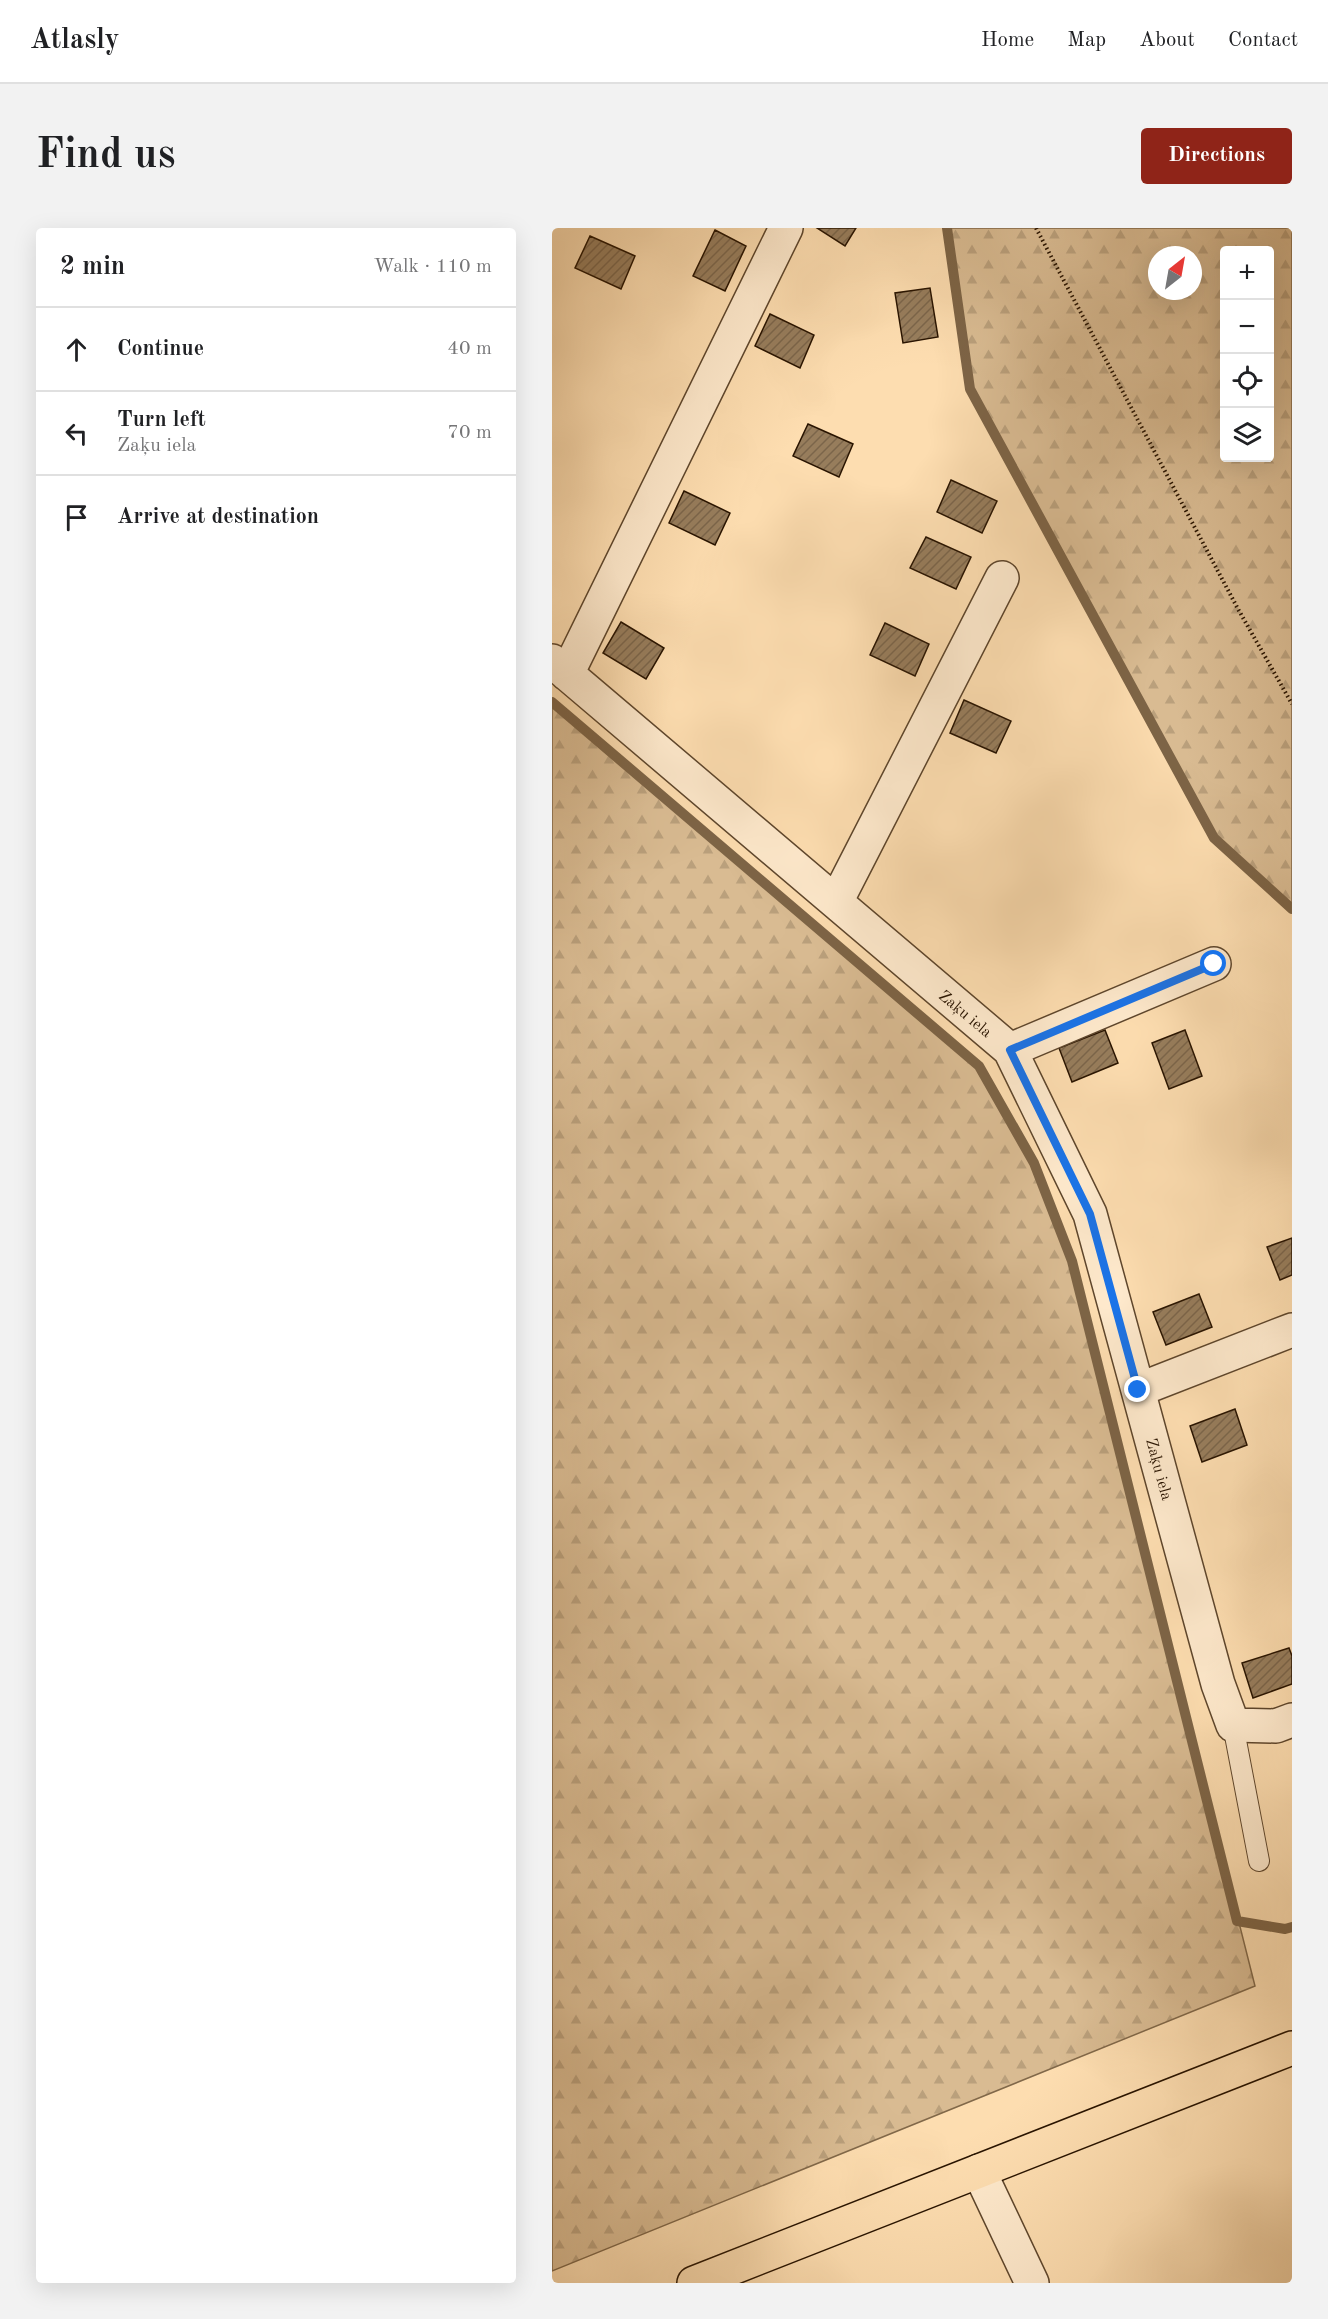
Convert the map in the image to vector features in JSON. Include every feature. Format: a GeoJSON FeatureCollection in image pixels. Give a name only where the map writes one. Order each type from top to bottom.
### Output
{"type":"FeatureCollection","features":[{"type":"Feature","properties":{"kind":"highway"},"geometry":{"type":"LineString","coordinates":[[694,2283],[1292,2048]]}},
{"type":"Feature","properties":{"kind":"street"},"geometry":{"type":"LineString","coordinates":[[560,668],[786,228]]}},
{"type":"Feature","properties":{"kind":"street"},"geometry":{"type":"LineString","coordinates":[[836,902],[1002,578]]}},
{"type":"Feature","properties":{"kind":"street","name":"Zaķu iela"},"geometry":{"type":"LineString","coordinates":[[560,668],[1010,1050],[1090,1214],[1218,1684],[1233,1725]]}},
{"type":"Feature","properties":{"kind":"street"},"geometry":{"type":"LineString","coordinates":[[1010,1050],[1214,964]]}},
{"type":"Feature","properties":{"kind":"street"},"geometry":{"type":"LineString","coordinates":[[1138,1390],[1292,1330]]}},
{"type":"Feature","properties":{"kind":"street"},"geometry":{"type":"LineString","coordinates":[[1233,1725],[1276,1726],[1292,1720]]}},
{"type":"Feature","properties":{"kind":"street"},"geometry":{"type":"LineString","coordinates":[[979,2171],[1032,2283]]}},
{"type":"Feature","properties":{"kind":"lane"},"geometry":{"type":"LineString","coordinates":[[1233,1725],[1258,1861]]}},
{"type":"Feature","properties":{"kind":"path"},"geometry":{"type":"LineString","coordinates":[[1036,228],[1238,609],[1292,704]]}},
{"type":"Feature","properties":{"kind":"green space"},"geometry":{"type":"Polygon","coordinates":[[[947,228],[1292,228],[1292,909],[1214,838],[970,389],[947,228]]]}},
{"type":"Feature","properties":{"kind":"green space"},"geometry":{"type":"Polygon","coordinates":[[[552,702],[979,1066],[1034,1163],[1072,1261],[1255,1986],[552,2271],[552,702]]]}},
{"type":"Feature","properties":{"kind":"building"},"geometry":{"type":"Polygon","coordinates":[[[817,228],[856,228],[845,246],[817,228]]]}},
{"type":"Feature","properties":{"kind":"building"},"geometry":{"type":"Polygon","coordinates":[[[715,230],[746,246],[725,291],[693,276],[715,230]]]}},
{"type":"Feature","properties":{"kind":"building"},"geometry":{"type":"Polygon","coordinates":[[[590,236],[635,256],[621,289],[575,268],[590,236]]]}},
{"type":"Feature","properties":{"kind":"building"},"geometry":{"type":"Polygon","coordinates":[[[930,288],[938,337],[903,343],[895,293],[930,288]]]}},
{"type":"Feature","properties":{"kind":"building"},"geometry":{"type":"Polygon","coordinates":[[[770,314],[814,335],[800,368],[755,346],[770,314]]]}},
{"type":"Feature","properties":{"kind":"building"},"geometry":{"type":"Polygon","coordinates":[[[808,424],[853,444],[839,477],[793,456],[808,424]]]}},
{"type":"Feature","properties":{"kind":"building"},"geometry":{"type":"Polygon","coordinates":[[[951,480],[997,501],[982,533],[937,512],[951,480]]]}},
{"type":"Feature","properties":{"kind":"building"},"geometry":{"type":"Polygon","coordinates":[[[684,491],[730,513],[715,545],[669,523],[684,491]]]}},
{"type":"Feature","properties":{"kind":"building"},"geometry":{"type":"Polygon","coordinates":[[[926,537],[971,557],[956,589],[910,568],[926,537]]]}},
{"type":"Feature","properties":{"kind":"building"},"geometry":{"type":"Polygon","coordinates":[[[621,622],[664,648],[646,679],[603,653],[621,622]]]}},
{"type":"Feature","properties":{"kind":"building"},"geometry":{"type":"Polygon","coordinates":[[[885,623],[929,644],[915,676],[870,655],[885,623]]]}},
{"type":"Feature","properties":{"kind":"building"},"geometry":{"type":"Polygon","coordinates":[[[964,700],[1011,721],[996,753],[950,733],[964,700]]]}},
{"type":"Feature","properties":{"kind":"building"},"geometry":{"type":"Polygon","coordinates":[[[1105,1030],[1118,1063],[1072,1082],[1059,1048],[1105,1030]]]}},
{"type":"Feature","properties":{"kind":"building"},"geometry":{"type":"Polygon","coordinates":[[[1185,1030],[1202,1076],[1169,1089],[1152,1043],[1185,1030]]]}},
{"type":"Feature","properties":{"kind":"building"},"geometry":{"type":"Polygon","coordinates":[[[1292,1238],[1292,1275],[1280,1280],[1267,1247],[1292,1238]]]}},
{"type":"Feature","properties":{"kind":"building"},"geometry":{"type":"Polygon","coordinates":[[[1199,1294],[1212,1327],[1166,1345],[1153,1312],[1199,1294]]]}},
{"type":"Feature","properties":{"kind":"building"},"geometry":{"type":"Polygon","coordinates":[[[1235,1409],[1247,1445],[1202,1462],[1190,1426],[1235,1409]]]}},
{"type":"Feature","properties":{"kind":"building"},"geometry":{"type":"Polygon","coordinates":[[[1289,1648],[1292,1656],[1292,1684],[1253,1698],[1242,1663],[1289,1648]]]}},
{"type":"Feature","properties":{"kind":"waterway"},"geometry":{"type":"LineString","coordinates":[[947,228],[970,389],[1214,838],[1292,909]]}},
{"type":"Feature","properties":{"kind":"waterway"},"geometry":{"type":"LineString","coordinates":[[552,702],[979,1066],[1034,1163],[1072,1261],[1237,1921],[1285,1929],[1292,1927]]}},
{"type":"Feature","properties":{"kind":"route"},"geometry":{"type":"LineString","coordinates":[[1138,1390],[1090,1214],[1010,1050],[1214,964]]}}]}
